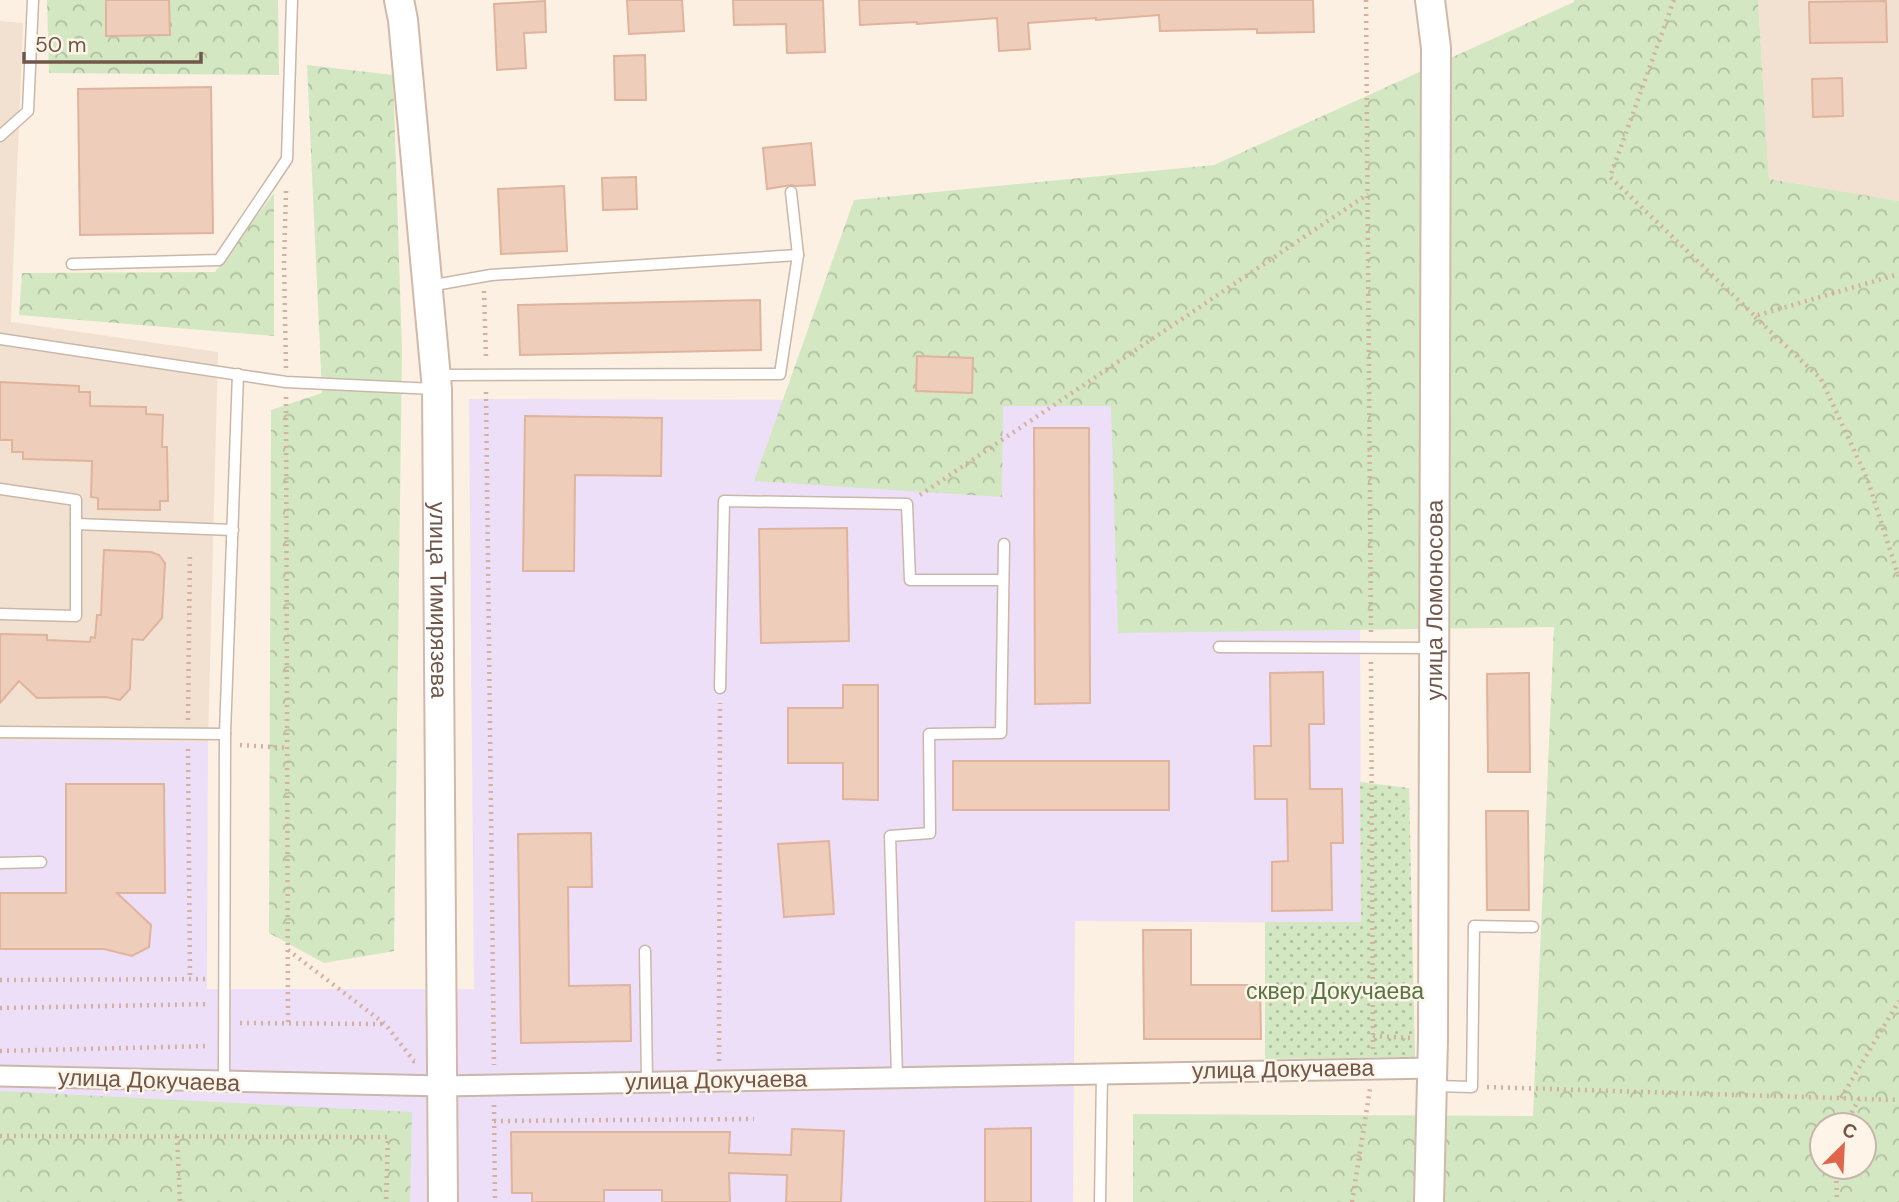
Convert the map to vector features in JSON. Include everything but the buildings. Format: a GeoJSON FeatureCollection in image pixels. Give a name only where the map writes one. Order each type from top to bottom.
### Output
{"type":"FeatureCollection","features":[{"type":"Feature","properties":{"kind":"main road","name":"улица Тимирязева"},"geometry":{"type":"LineString","coordinates":[[399,0],[437,382],[443,1202]]}},
{"type":"Feature","properties":{"kind":"main road","name":"улица Ломоносова"},"geometry":{"type":"LineString","coordinates":[[1429,1202],[1433,1077],[1437,48],[1430,0]]}},
{"type":"Feature","properties":{"kind":"street","name":"улица Докучаева"},"geometry":{"type":"LineString","coordinates":[[0,1076],[443,1086],[1373,1067],[1433,1077]]}},
{"type":"Feature","properties":{"kind":"lane"},"geometry":{"type":"LineString","coordinates":[[0,136],[27,111],[33,0]]}},
{"type":"Feature","properties":{"kind":"lane"},"geometry":{"type":"LineString","coordinates":[[72,264],[219,260],[287,159],[292,0]]}},
{"type":"Feature","properties":{"kind":"lane"},"geometry":{"type":"LineString","coordinates":[[0,339],[286,382],[437,382],[486,375],[780,374],[798,255],[791,192]]}},
{"type":"Feature","properties":{"kind":"lane"},"geometry":{"type":"LineString","coordinates":[[428,286],[483,276],[798,255]]}},
{"type":"Feature","properties":{"kind":"lane"},"geometry":{"type":"LineString","coordinates":[[224,1082],[225,739],[238,374]]}},
{"type":"Feature","properties":{"kind":"lane"},"geometry":{"type":"LineString","coordinates":[[0,489],[76,500],[76,616],[0,614]]}},
{"type":"Feature","properties":{"kind":"lane"},"geometry":{"type":"LineString","coordinates":[[720,688],[724,501],[907,504],[910,580],[1003,580]]}},
{"type":"Feature","properties":{"kind":"lane"},"geometry":{"type":"LineString","coordinates":[[76,524],[233,530]]}},
{"type":"Feature","properties":{"kind":"lane"},"geometry":{"type":"LineString","coordinates":[[897,1076],[890,836],[930,833],[929,733],[1001,733],[1004,544]]}},
{"type":"Feature","properties":{"kind":"lane"},"geometry":{"type":"LineString","coordinates":[[1219,647],[1434,648]]}},
{"type":"Feature","properties":{"kind":"lane"},"geometry":{"type":"LineString","coordinates":[[0,733],[188,733],[225,739]]}},
{"type":"Feature","properties":{"kind":"lane"},"geometry":{"type":"LineString","coordinates":[[0,863],[41,862]]}},
{"type":"Feature","properties":{"kind":"lane"},"geometry":{"type":"LineString","coordinates":[[1433,1077],[1472,1087],[1474,926],[1533,927]]}},
{"type":"Feature","properties":{"kind":"lane"},"geometry":{"type":"LineString","coordinates":[[645,951],[647,1081]]}},
{"type":"Feature","properties":{"kind":"lane"},"geometry":{"type":"LineString","coordinates":[[1100,1202],[1102,1073]]}},
{"type":"Feature","properties":{"kind":"path"},"geometry":{"type":"LineString","coordinates":[[1352,1202],[1373,1067],[1366,0]]}},
{"type":"Feature","properties":{"kind":"path"},"geometry":{"type":"LineString","coordinates":[[1674,0],[1610,177],[1821,379],[1867,478],[1899,578]]}},
{"type":"Feature","properties":{"kind":"path"},"geometry":{"type":"LineString","coordinates":[[287,159],[284,264],[288,1022]]}},
{"type":"Feature","properties":{"kind":"path"},"geometry":{"type":"LineString","coordinates":[[907,504],[1369,193]]}},
{"type":"Feature","properties":{"kind":"path"},"geometry":{"type":"LineString","coordinates":[[1755,316],[1899,274]]}},
{"type":"Feature","properties":{"kind":"path"},"geometry":{"type":"LineString","coordinates":[[483,276],[487,392],[495,1202]]}},
{"type":"Feature","properties":{"kind":"path"},"geometry":{"type":"LineString","coordinates":[[437,382],[487,392]]}},
{"type":"Feature","properties":{"kind":"path"},"geometry":{"type":"LineString","coordinates":[[190,552],[190,979]]}},
{"type":"Feature","properties":{"kind":"path"},"geometry":{"type":"LineString","coordinates":[[719,1080],[720,688]]}},
{"type":"Feature","properties":{"kind":"path"},"geometry":{"type":"LineString","coordinates":[[225,739],[288,748]]}},
{"type":"Feature","properties":{"kind":"path"},"geometry":{"type":"LineString","coordinates":[[225,1024],[385,1024],[288,950]]}},
{"type":"Feature","properties":{"kind":"path"},"geometry":{"type":"LineString","coordinates":[[0,980],[225,979]]}},
{"type":"Feature","properties":{"kind":"path"},"geometry":{"type":"LineString","coordinates":[[1840,1099],[1899,1001]]}},
{"type":"Feature","properties":{"kind":"path"},"geometry":{"type":"LineString","coordinates":[[0,1008],[225,1004]]}},
{"type":"Feature","properties":{"kind":"path"},"geometry":{"type":"LineString","coordinates":[[0,1051],[225,1046]]}},
{"type":"Feature","properties":{"kind":"path"},"geometry":{"type":"LineString","coordinates":[[1472,1087],[1899,1100]]}},
{"type":"Feature","properties":{"kind":"path"},"geometry":{"type":"LineString","coordinates":[[1852,1111],[1859,1099]]}},
{"type":"Feature","properties":{"kind":"path"},"geometry":{"type":"LineString","coordinates":[[494,1121],[754,1119]]}},
{"type":"Feature","properties":{"kind":"path"},"geometry":{"type":"LineString","coordinates":[[0,1136],[387,1136],[386,1202]]}},
{"type":"Feature","properties":{"kind":"path"},"geometry":{"type":"LineString","coordinates":[[177,1136],[180,1202]]}},
{"type":"Feature","properties":{"kind":"path"},"geometry":{"type":"LineString","coordinates":[[1836,1181],[1837,1202]]}},
{"type":"Feature","properties":{"kind":"shaded area"},"geometry":{"type":"Polygon","coordinates":[[[1758,0],[1899,0],[1899,201],[1769,179],[1758,0]]]}},
{"type":"Feature","properties":{"kind":"shaded area"},"geometry":{"type":"Polygon","coordinates":[[[0,21],[23,23],[11,322],[218,352],[208,742],[0,740],[0,21]]]}},
{"type":"Feature","properties":{"kind":"shaded area"},"geometry":{"type":"Polygon","coordinates":[[[469,399],[1218,401],[1360,625],[1361,923],[1075,921],[1073,1202],[0,1202],[0,740],[208,742],[207,989],[474,989],[469,399]]]}},
{"type":"Feature","properties":{"kind":"green space"},"geometry":{"type":"Polygon","coordinates":[[[47,0],[278,0],[279,75],[49,73],[47,0]]]}},
{"type":"Feature","properties":{"kind":"green space"},"geometry":{"type":"Polygon","coordinates":[[[1574,0],[1758,0],[1769,179],[1899,201],[1899,1202],[1133,1202],[1133,1114],[1533,1116],[1554,627],[1118,633],[1111,406],[1003,406],[1002,497],[754,481],[854,200],[1214,165],[1574,0]]]}},
{"type":"Feature","properties":{"kind":"green space"},"geometry":{"type":"Polygon","coordinates":[[[307,65],[393,75],[402,350],[394,951],[324,963],[269,933],[271,410],[322,393],[307,65]]]}},
{"type":"Feature","properties":{"kind":"green space"},"geometry":{"type":"Polygon","coordinates":[[[274,193],[274,336],[19,315],[22,273],[215,272],[274,193]]]}},
{"type":"Feature","properties":{"kind":"green space","name":"сквер Докучаева"},"geometry":{"type":"Polygon","coordinates":[[[1360,782],[1409,788],[1415,1057],[1265,1059],[1265,922],[1361,922],[1360,782]]]}},
{"type":"Feature","properties":{"kind":"green space"},"geometry":{"type":"Polygon","coordinates":[[[0,1091],[412,1112],[410,1202],[0,1202],[0,1091]]]}}]}
